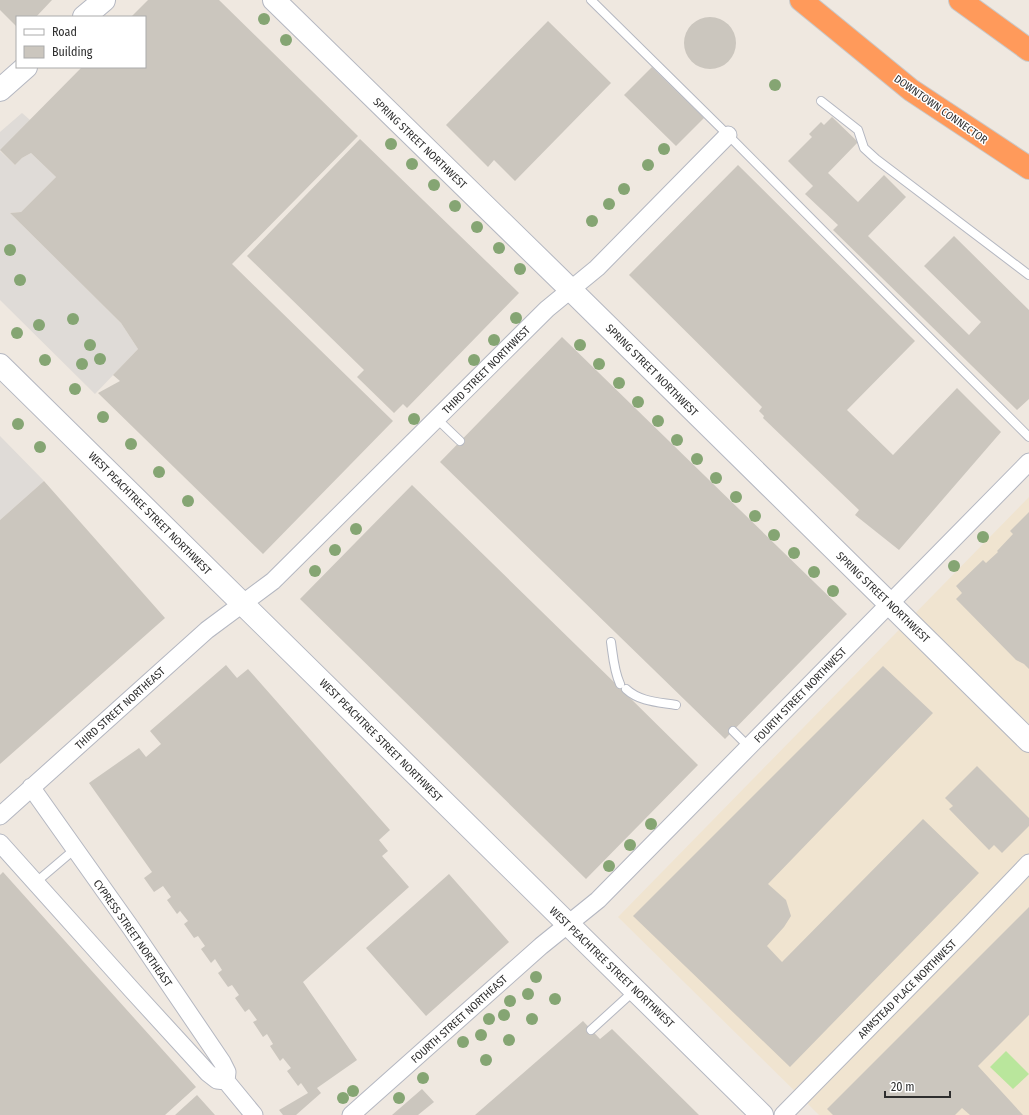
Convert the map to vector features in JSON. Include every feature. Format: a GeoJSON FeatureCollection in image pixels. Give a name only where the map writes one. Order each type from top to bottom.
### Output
{"type":"FeatureCollection","features":[{"type":"Feature","properties":{"kind":"highway","name":"DOWNTOWN CONNECTOR"},"geometry":{"type":"LineString","coordinates":[[801,0],[911,90],[1029,168]]}},
{"type":"Feature","properties":{"kind":"highway"},"geometry":{"type":"LineString","coordinates":[[960,0],[1029,50]]}},
{"type":"Feature","properties":{"kind":"main road"},"geometry":{"type":"LineString","coordinates":[[85,16],[104,0]]}},
{"type":"Feature","properties":{"kind":"main road","name":"SPRING STREET NORTHWEST"},"geometry":{"type":"LineString","coordinates":[[274,0],[1029,741]]}},
{"type":"Feature","properties":{"kind":"main road"},"geometry":{"type":"LineString","coordinates":[[0,90],[25,68]]}},
{"type":"Feature","properties":{"kind":"main road","name":"WEST PEACHTREE STREET NORTHWEST"},"geometry":{"type":"LineString","coordinates":[[0,366],[762,1115]]}},
{"type":"Feature","properties":{"kind":"street","name":"THIRD STREET NORTHWEST"},"geometry":{"type":"LineString","coordinates":[[242,604],[273,581],[547,308],[597,268],[728,135]]}},
{"type":"Feature","properties":{"kind":"street","name":"FOURTH STREET NORTHWEST"},"geometry":{"type":"LineString","coordinates":[[568,924],[598,900],[1029,462]]}},
{"type":"Feature","properties":{"kind":"street","name":"THIRD STREET NORTHEAST"},"geometry":{"type":"LineString","coordinates":[[0,816],[207,630],[242,604]]}},
{"type":"Feature","properties":{"kind":"street","name":"CYPRESS STREET NORTHEAST"},"geometry":{"type":"LineString","coordinates":[[32,787],[131,928],[222,1062],[227,1072],[226,1081]]}},
{"type":"Feature","properties":{"kind":"street","name":"CYPRESS STREET NORTHEAST"},"geometry":{"type":"LineString","coordinates":[[0,843],[208,1073],[217,1080],[226,1081],[254,1115]]}},
{"type":"Feature","properties":{"kind":"street","name":"ARMSTEAD PLACE NORTHWEST"},"geometry":{"type":"LineString","coordinates":[[783,1115],[1029,863]]}},
{"type":"Feature","properties":{"kind":"street","name":"FOURTH STREET NORTHEAST"},"geometry":{"type":"LineString","coordinates":[[351,1115],[541,946],[568,924]]}},
{"type":"Feature","properties":{"kind":"lane"},"geometry":{"type":"LineString","coordinates":[[591,0],[1029,437]]}},
{"type":"Feature","properties":{"kind":"lane"},"geometry":{"type":"LineString","coordinates":[[821,101],[858,130],[864,148],[876,159],[1029,275]]}},
{"type":"Feature","properties":{"kind":"lane"},"geometry":{"type":"LineString","coordinates":[[437,419],[460,441]]}},
{"type":"Feature","properties":{"kind":"lane"},"geometry":{"type":"LineString","coordinates":[[611,642],[615,670],[623,687],[631,694],[643,700],[676,706]]}},
{"type":"Feature","properties":{"kind":"lane"},"geometry":{"type":"LineString","coordinates":[[733,731],[749,747]]}},
{"type":"Feature","properties":{"kind":"lane"},"geometry":{"type":"LineString","coordinates":[[35,883],[75,849]]}},
{"type":"Feature","properties":{"kind":"lane"},"geometry":{"type":"LineString","coordinates":[[591,1030],[635,990]]}},
{"type":"Feature","properties":{"kind":"shaded area"},"geometry":{"type":"Polygon","coordinates":[[[22,113],[30,120],[0,151],[0,132],[22,113]]]}},
{"type":"Feature","properties":{"kind":"shaded area"},"geometry":{"type":"Polygon","coordinates":[[[0,151],[15,165],[22,158],[31,153],[56,177],[21,212],[10,213],[121,323],[138,349],[95,394],[0,300],[0,151]]]}},
{"type":"Feature","properties":{"kind":"shaded area"},"geometry":{"type":"Polygon","coordinates":[[[0,436],[44,481],[0,520],[0,436]]]}},
{"type":"Feature","properties":{"kind":"shaded area"},"geometry":{"type":"Polygon","coordinates":[[[1029,497],[1029,1115],[819,1115],[618,917],[1029,497]]]}},
{"type":"Feature","properties":{"kind":"green space"},"geometry":{"type":"Polygon","coordinates":[[[1006,1051],[1029,1074],[1013,1089],[990,1067],[1006,1051]]]}},
{"type":"Feature","properties":{"kind":"building"},"geometry":{"type":"Polygon","coordinates":[[[0,0],[52,0],[37,16],[16,16],[16,26],[0,10],[0,0]]]}},
{"type":"Feature","properties":{"kind":"building"},"geometry":{"type":"Polygon","coordinates":[[[148,0],[219,0],[358,136],[232,264],[393,421],[263,554],[98,393],[120,381],[113,375],[138,349],[121,323],[10,213],[21,212],[56,177],[31,153],[22,158],[15,165],[0,150],[81,68],[146,68],[146,16],[132,16],[148,0]]]}},
{"type":"Feature","properties":{"kind":"building"},"geometry":{"type":"Polygon","coordinates":[[[710,17],[720,19],[728,25],[734,33],[736,43],[734,53],[728,61],[720,67],[710,69],[700,67],[692,61],[686,53],[684,43],[686,33],[692,25],[700,19],[710,17]]]}},
{"type":"Feature","properties":{"kind":"building"},"geometry":{"type":"Polygon","coordinates":[[[548,21],[611,83],[515,181],[494,160],[488,167],[446,125],[548,21]]]}},
{"type":"Feature","properties":{"kind":"building"},"geometry":{"type":"Polygon","coordinates":[[[652,67],[704,118],[676,146],[624,95],[652,67]]]}},
{"type":"Feature","properties":{"kind":"building"},"geometry":{"type":"Polygon","coordinates":[[[832,117],[858,142],[828,173],[858,202],[884,175],[906,197],[868,236],[969,335],[981,322],[924,266],[954,236],[1029,310],[1029,399],[1017,410],[833,230],[838,225],[805,194],[813,186],[788,161],[812,137],[809,134],[821,122],[824,125],[832,117]]]}},
{"type":"Feature","properties":{"kind":"building"},"geometry":{"type":"Polygon","coordinates":[[[360,139],[519,293],[407,408],[403,404],[394,413],[357,377],[364,370],[247,256],[360,139]]]}},
{"type":"Feature","properties":{"kind":"building"},"geometry":{"type":"Polygon","coordinates":[[[738,165],[915,341],[847,410],[893,455],[957,388],[1001,432],[899,550],[855,515],[859,510],[763,418],[764,416],[759,411],[762,407],[629,275],[738,165]]]}},
{"type":"Feature","properties":{"kind":"building"},"geometry":{"type":"Polygon","coordinates":[[[562,337],[847,614],[725,739],[440,462],[562,337]]]}},
{"type":"Feature","properties":{"kind":"building"},"geometry":{"type":"Polygon","coordinates":[[[44,481],[165,618],[0,764],[0,520],[44,481]]]}},
{"type":"Feature","properties":{"kind":"building"},"geometry":{"type":"Polygon","coordinates":[[[412,485],[618,686],[623,681],[628,687],[624,692],[698,765],[586,879],[300,599],[412,485]]]}},
{"type":"Feature","properties":{"kind":"building"},"geometry":{"type":"Polygon","coordinates":[[[1029,512],[1029,669],[1024,664],[1016,660],[956,599],[962,593],[956,586],[983,560],[986,563],[998,552],[997,551],[1013,534],[1010,531],[1029,512]]]}},
{"type":"Feature","properties":{"kind":"building"},"geometry":{"type":"Polygon","coordinates":[[[226,665],[237,678],[248,669],[390,830],[379,840],[388,851],[382,856],[409,887],[303,982],[357,1060],[317,1088],[321,1093],[296,1115],[283,1115],[279,1110],[308,1093],[301,1083],[298,1086],[287,1071],[291,1068],[283,1058],[280,1061],[270,1046],[273,1044],[267,1034],[263,1037],[253,1022],[257,1020],[249,1009],[245,1012],[235,998],[239,995],[232,985],[228,987],[218,973],[222,970],[215,959],[211,963],[201,949],[205,946],[198,936],[194,938],[184,924],[188,921],[180,911],[177,914],[167,900],[171,897],[163,886],[154,892],[144,878],[152,872],[89,783],[139,748],[146,757],[161,744],[150,731],[226,665]]]}},
{"type":"Feature","properties":{"kind":"building"},"geometry":{"type":"Polygon","coordinates":[[[883,666],[933,713],[768,884],[786,900],[791,916],[784,927],[767,946],[782,962],[923,819],[979,873],[790,1067],[633,916],[883,666]]]}},
{"type":"Feature","properties":{"kind":"building"},"geometry":{"type":"Polygon","coordinates":[[[977,766],[1029,818],[1029,826],[1002,853],[994,845],[989,850],[949,809],[953,806],[945,798],[977,766]]]}},
{"type":"Feature","properties":{"kind":"building"},"geometry":{"type":"Polygon","coordinates":[[[3,872],[196,1087],[165,1115],[0,1115],[0,875],[3,872]]]}},
{"type":"Feature","properties":{"kind":"building"},"geometry":{"type":"Polygon","coordinates":[[[449,874],[509,942],[426,1016],[366,948],[449,874]]]}},
{"type":"Feature","properties":{"kind":"building"},"geometry":{"type":"Polygon","coordinates":[[[1029,907],[1029,1015],[978,1066],[1023,1115],[970,1115],[962,1108],[955,1115],[833,1115],[827,1109],[1029,907]]]}},
{"type":"Feature","properties":{"kind":"building"},"geometry":{"type":"Polygon","coordinates":[[[583,1021],[600,1039],[612,1029],[699,1115],[475,1115],[583,1021]]]}},
{"type":"Feature","properties":{"kind":"building"},"geometry":{"type":"Polygon","coordinates":[[[422,1089],[434,1102],[418,1115],[392,1115],[422,1089]]]}},
{"type":"Feature","properties":{"kind":"building"},"geometry":{"type":"Polygon","coordinates":[[[197,1095],[215,1115],[175,1115],[197,1095]]]}}]}
